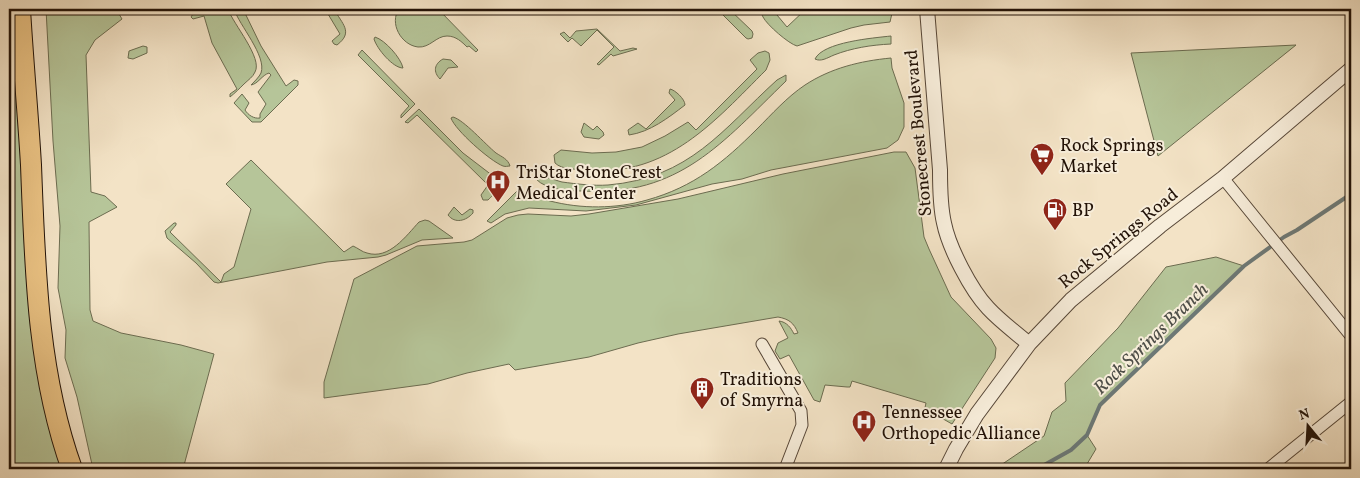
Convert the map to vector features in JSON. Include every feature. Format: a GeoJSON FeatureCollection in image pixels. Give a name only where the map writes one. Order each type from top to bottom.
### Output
{"type":"FeatureCollection","features":[{"type":"Feature","properties":{"kind":"highway"},"geometry":{"type":"LineString","coordinates":[[20,9],[35,260],[44,356],[52,405],[72,469]]}},
{"type":"Feature","properties":{"kind":"highway"},"geometry":{"type":"LineString","coordinates":[[9,52],[25,78]]}},
{"type":"Feature","properties":{"kind":"street","name":"Stonecrest Boulevard"},"geometry":{"type":"LineString","coordinates":[[927,9],[944,224],[961,266],[987,308],[1029,344]]}},
{"type":"Feature","properties":{"kind":"street","name":"Rock Springs Road"},"geometry":{"type":"LineString","coordinates":[[946,469],[977,414],[1029,344],[1071,300],[1160,226],[1223,178],[1351,69]]}},
{"type":"Feature","properties":{"kind":"street"},"geometry":{"type":"LineString","coordinates":[[1223,178],[1351,336]]}},
{"type":"Feature","properties":{"kind":"street"},"geometry":{"type":"LineString","coordinates":[[762,344],[801,411],[802,425],[785,469]]}},
{"type":"Feature","properties":{"kind":"street"},"geometry":{"type":"LineString","coordinates":[[1268,469],[1351,402]]}},
{"type":"Feature","properties":{"kind":"green space"},"geometry":{"type":"Polygon","coordinates":[[[46,9],[116,9],[122,19],[95,40],[86,55],[91,192],[105,196],[117,207],[89,222],[90,310],[93,321],[121,333],[181,345],[214,354],[183,469],[93,469],[77,397],[65,358],[66,330],[58,288],[60,226],[53,141],[46,9]]]}},
{"type":"Feature","properties":{"kind":"green space"},"geometry":{"type":"Polygon","coordinates":[[[202,9],[228,9],[255,58],[254,74],[230,97],[230,94],[237,89],[212,43],[204,16],[193,19],[191,17],[193,14],[202,12],[202,9]]]}},
{"type":"Feature","properties":{"kind":"green space"},"geometry":{"type":"Polygon","coordinates":[[[234,9],[243,9],[261,46],[286,86],[294,80],[298,81],[298,85],[261,122],[252,122],[234,103],[242,94],[249,103],[245,110],[246,112],[253,117],[260,118],[260,114],[266,104],[258,92],[271,75],[267,74],[251,85],[261,73],[262,66],[256,49],[234,9]]]}},
{"type":"Feature","properties":{"kind":"green space"},"geometry":{"type":"Polygon","coordinates":[[[325,9],[334,9],[345,28],[345,36],[337,45],[332,41],[340,34],[325,9]]]}},
{"type":"Feature","properties":{"kind":"green space"},"geometry":{"type":"Polygon","coordinates":[[[399,9],[438,9],[478,50],[476,52],[461,41],[450,36],[440,38],[422,47],[406,42],[396,27],[396,15],[399,9]]]}},
{"type":"Feature","properties":{"kind":"green space"},"geometry":{"type":"Polygon","coordinates":[[[717,9],[729,9],[752,31],[752,38],[746,38],[717,9]]]}},
{"type":"Feature","properties":{"kind":"green space"},"geometry":{"type":"Polygon","coordinates":[[[763,9],[772,9],[787,27],[806,9],[893,9],[890,22],[851,28],[797,46],[793,45],[769,25],[762,16],[763,9]]]}},
{"type":"Feature","properties":{"kind":"green space"},"geometry":{"type":"Polygon","coordinates":[[[597,29],[620,51],[637,49],[613,56],[611,54],[599,65],[597,64],[614,47],[597,30],[581,46],[572,38],[568,42],[560,34],[564,32],[570,38],[576,31],[597,29]]]}},
{"type":"Feature","properties":{"kind":"green space"},"geometry":{"type":"Polygon","coordinates":[[[891,36],[891,44],[862,47],[822,60],[815,59],[820,53],[838,45],[891,36]]]}},
{"type":"Feature","properties":{"kind":"green space"},"geometry":{"type":"Polygon","coordinates":[[[375,37],[392,50],[403,68],[395,65],[382,53],[374,39],[375,37]]]}},
{"type":"Feature","properties":{"kind":"green space"},"geometry":{"type":"Polygon","coordinates":[[[1296,45],[1158,156],[1131,53],[1296,45]]]}},
{"type":"Feature","properties":{"kind":"green space"},"geometry":{"type":"Polygon","coordinates":[[[143,46],[147,47],[147,53],[133,59],[128,58],[129,51],[143,46]]]}},
{"type":"Feature","properties":{"kind":"green space"},"geometry":{"type":"Polygon","coordinates":[[[362,50],[415,104],[401,118],[401,115],[409,106],[358,55],[362,50]]]}},
{"type":"Feature","properties":{"kind":"green space"},"geometry":{"type":"Polygon","coordinates":[[[765,51],[769,53],[770,60],[766,70],[708,126],[688,142],[666,155],[642,164],[616,170],[570,169],[555,163],[554,155],[561,150],[592,153],[616,152],[642,147],[688,122],[696,130],[757,69],[750,60],[758,53],[765,51]]]}},
{"type":"Feature","properties":{"kind":"green space"},"geometry":{"type":"Polygon","coordinates":[[[891,58],[892,68],[904,103],[904,127],[898,140],[887,148],[771,170],[636,205],[586,211],[529,208],[505,214],[491,223],[487,221],[517,191],[562,204],[586,207],[623,205],[664,195],[694,181],[720,163],[786,100],[805,85],[825,74],[846,66],[891,58]]]}},
{"type":"Feature","properties":{"kind":"green space"},"geometry":{"type":"Polygon","coordinates":[[[443,59],[451,60],[458,67],[448,68],[440,79],[436,74],[436,68],[443,59]]]}},
{"type":"Feature","properties":{"kind":"green space"},"geometry":{"type":"Polygon","coordinates":[[[9,63],[20,94],[65,469],[9,469],[9,63]]]}},
{"type":"Feature","properties":{"kind":"green space"},"geometry":{"type":"Polygon","coordinates":[[[786,75],[786,81],[741,125],[697,161],[673,175],[646,185],[617,190],[583,191],[552,188],[540,183],[536,179],[536,177],[542,177],[568,183],[608,185],[637,181],[661,173],[703,149],[777,80],[786,75]]]}},
{"type":"Feature","properties":{"kind":"green space"},"geometry":{"type":"Polygon","coordinates":[[[670,89],[679,95],[685,105],[651,128],[629,135],[628,130],[638,123],[646,129],[675,100],[669,93],[670,89]]]}},
{"type":"Feature","properties":{"kind":"green space"},"geometry":{"type":"Polygon","coordinates":[[[419,109],[463,153],[497,179],[498,188],[488,200],[483,200],[481,195],[488,185],[417,115],[408,123],[405,122],[419,109]]]}},
{"type":"Feature","properties":{"kind":"green space"},"geometry":{"type":"Polygon","coordinates":[[[453,117],[469,127],[506,160],[510,166],[503,166],[497,163],[482,152],[459,130],[451,118],[453,117]]]}},
{"type":"Feature","properties":{"kind":"green space"},"geometry":{"type":"Polygon","coordinates":[[[584,123],[593,130],[597,126],[604,135],[599,139],[584,137],[581,132],[584,123]]]}},
{"type":"Feature","properties":{"kind":"green space"},"geometry":{"type":"Polygon","coordinates":[[[894,152],[906,152],[915,168],[924,237],[951,297],[991,339],[996,348],[995,358],[952,424],[938,416],[924,412],[926,403],[852,381],[850,387],[825,385],[820,402],[814,400],[789,355],[780,359],[775,351],[778,343],[788,338],[779,321],[786,324],[794,334],[798,333],[791,322],[778,317],[678,334],[589,357],[515,370],[509,364],[428,384],[324,398],[324,382],[354,279],[417,246],[472,240],[507,218],[518,215],[571,216],[589,214],[678,199],[783,174],[894,152]]]}},
{"type":"Feature","properties":{"kind":"green space"},"geometry":{"type":"Polygon","coordinates":[[[251,160],[344,252],[353,246],[367,253],[383,253],[403,240],[419,222],[425,220],[453,238],[422,240],[378,257],[327,262],[218,283],[214,282],[196,263],[167,238],[165,231],[176,223],[170,232],[221,282],[224,274],[234,267],[251,209],[226,184],[251,160]]]}},
{"type":"Feature","properties":{"kind":"green space"},"geometry":{"type":"Polygon","coordinates":[[[454,207],[462,215],[470,209],[473,210],[473,213],[464,220],[454,220],[448,215],[454,207]]]}},
{"type":"Feature","properties":{"kind":"green space"},"geometry":{"type":"Polygon","coordinates":[[[1216,257],[1244,266],[1100,405],[1087,435],[1096,449],[1084,469],[995,469],[1044,436],[1052,412],[1066,401],[1065,383],[1118,328],[1166,267],[1216,257]]]}},
{"type":"Feature","properties":{"kind":"waterway","name":"Rock Springs Branch"},"geometry":{"type":"LineString","coordinates":[[1037,469],[1071,450],[1087,435],[1100,405],[1244,266],[1284,237],[1351,194]]}},
{"type":"Feature","properties":{"kind":"place","name":"Rock Springs Market"},"geometry":{"type":"Point","coordinates":[1042,176]}},
{"type":"Feature","properties":{"kind":"place","name":"TriStar StoneCrest Medical Center"},"geometry":{"type":"Point","coordinates":[498,203]}},
{"type":"Feature","properties":{"kind":"place","name":"BP"},"geometry":{"type":"Point","coordinates":[1055,231]}},
{"type":"Feature","properties":{"kind":"place","name":"Traditions of Smyrna"},"geometry":{"type":"Point","coordinates":[702,410]}},
{"type":"Feature","properties":{"kind":"place","name":"Tennessee Orthopedic Alliance"},"geometry":{"type":"Point","coordinates":[864,443]}}]}
